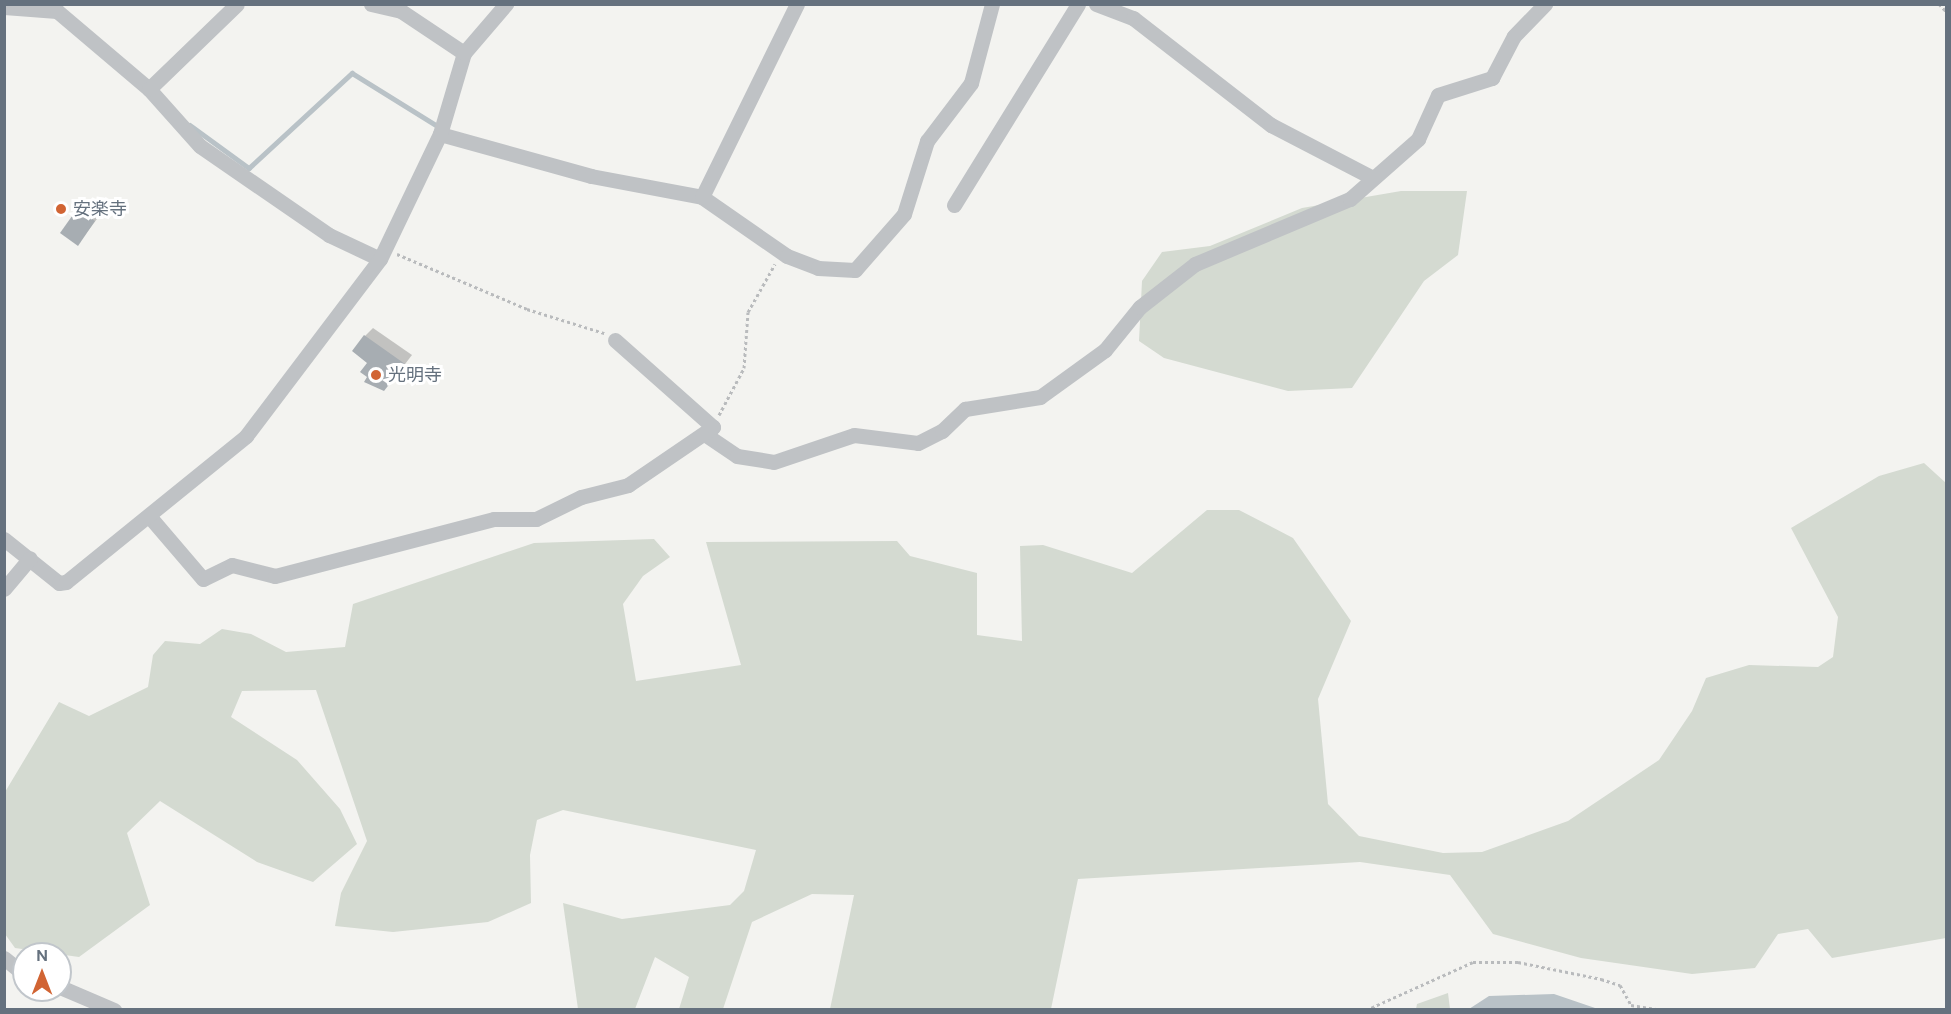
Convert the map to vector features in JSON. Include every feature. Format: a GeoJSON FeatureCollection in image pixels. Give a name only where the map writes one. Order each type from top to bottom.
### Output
{"type":"FeatureCollection","features":[{"type":"Feature","properties":{"kind":"street"},"geometry":{"type":"LineString","coordinates":[[149,89],[237,4]]}},
{"type":"Feature","properties":{"kind":"street"},"geometry":{"type":"LineString","coordinates":[[371,4],[401,11],[464,53]]}},
{"type":"Feature","properties":{"kind":"street"},"geometry":{"type":"LineString","coordinates":[[4,539],[59,583],[66,582],[246,436],[382,256],[440,134],[464,53],[507,4]]}},
{"type":"Feature","properties":{"kind":"street"},"geometry":{"type":"LineString","coordinates":[[702,196],[797,4]]}},
{"type":"Feature","properties":{"kind":"street"},"geometry":{"type":"LineString","coordinates":[[440,134],[591,176],[702,196],[784,254],[818,268],[855,270],[896,229],[927,141],[971,83],[992,4]]}},
{"type":"Feature","properties":{"kind":"street"},"geometry":{"type":"LineString","coordinates":[[954,205],[1078,4]]}},
{"type":"Feature","properties":{"kind":"street"},"geometry":{"type":"LineString","coordinates":[[1096,4],[1135,11],[1271,125],[1371,177]]}},
{"type":"Feature","properties":{"kind":"street"},"geometry":{"type":"LineString","coordinates":[[615,340],[737,456],[774,462],[854,435],[930,440],[965,409],[1040,397],[1105,350],[1140,307],[1195,264],[1339,208],[1371,177],[1418,139],[1438,95],[1492,78],[1514,36],[1545,4]]}},
{"type":"Feature","properties":{"kind":"street"},"geometry":{"type":"LineString","coordinates":[[4,7],[57,11],[149,89],[200,146],[329,235],[382,256]]}},
{"type":"Feature","properties":{"kind":"street"},"geometry":{"type":"LineString","coordinates":[[149,516],[203,579],[232,565],[275,576],[494,519],[542,517],[581,497],[628,485],[709,431]]}},
{"type":"Feature","properties":{"kind":"street"},"geometry":{"type":"LineString","coordinates":[[4,589],[30,558]]}},
{"type":"Feature","properties":{"kind":"street"},"geometry":{"type":"LineString","coordinates":[[72,992],[114,1010]]}},
{"type":"Feature","properties":{"kind":"path"},"geometry":{"type":"LineString","coordinates":[[1939,4],[1947,11]]}},
{"type":"Feature","properties":{"kind":"path"},"geometry":{"type":"LineString","coordinates":[[709,431],[744,368],[748,312],[784,254]]}},
{"type":"Feature","properties":{"kind":"path"},"geometry":{"type":"LineString","coordinates":[[382,256],[615,340]]}},
{"type":"Feature","properties":{"kind":"path"},"geometry":{"type":"LineString","coordinates":[[1366,1010],[1473,962],[1518,962],[1601,979],[1620,986],[1631,1005],[1664,1010]]}},
{"type":"Feature","properties":{"kind":"shaded area"},"geometry":{"type":"Polygon","coordinates":[[[1401,191],[1467,191],[1458,255],[1424,281],[1352,388],[1288,391],[1164,358],[1139,341],[1142,281],[1162,252],[1210,246],[1302,208],[1401,191]]]}},
{"type":"Feature","properties":{"kind":"shaded area"},"geometry":{"type":"Polygon","coordinates":[[[1924,463],[1946,483],[1946,938],[1832,958],[1808,929],[1778,934],[1755,968],[1692,974],[1581,958],[1493,934],[1450,875],[1360,862],[1078,879],[1051,1009],[830,1009],[854,895],[812,894],[752,922],[723,1009],[679,1009],[689,977],[655,957],[635,1009],[578,1009],[563,903],[622,919],[730,905],[744,891],[756,850],[563,810],[537,820],[530,855],[531,903],[488,922],[393,932],[335,926],[341,893],[367,841],[316,690],[242,691],[231,717],[297,760],[340,809],[357,844],[313,882],[257,862],[160,801],[127,833],[150,905],[79,957],[72,956],[72,942],[12,944],[5,934],[5,792],[59,702],[89,716],[148,687],[153,655],[165,641],[200,644],[222,629],[251,634],[286,652],[345,647],[353,604],[534,543],[654,539],[670,557],[643,576],[623,604],[636,681],[741,665],[706,542],[897,541],[910,556],[977,573],[977,635],[1022,641],[1020,546],[1043,545],[1132,573],[1207,510],[1239,510],[1293,538],[1351,621],[1318,699],[1328,804],[1359,836],[1443,853],[1482,852],[1568,821],[1659,760],[1692,711],[1706,678],[1749,665],[1818,667],[1833,657],[1838,617],[1791,528],[1879,476],[1924,463]]]}},
{"type":"Feature","properties":{"kind":"shaded area"},"geometry":{"type":"Polygon","coordinates":[[[1448,993],[1450,1009],[1416,1009],[1417,1004],[1448,993]]]}},
{"type":"Feature","properties":{"kind":"shaded area"},"geometry":{"type":"Polygon","coordinates":[[[1554,994],[1598,1009],[1469,1009],[1489,996],[1554,994]]]}},
{"type":"Feature","properties":{"kind":"building"},"geometry":{"type":"Polygon","coordinates":[[[77,209],[95,221],[78,246],[60,233],[77,209]]]}},
{"type":"Feature","properties":{"kind":"building"},"geometry":{"type":"Polygon","coordinates":[[[364,335],[405,364],[384,391],[364,382],[367,377],[360,372],[367,363],[352,351],[364,335]]]}},
{"type":"Feature","properties":{"kind":"waterway"},"geometry":{"type":"LineString","coordinates":[[190,125],[249,168],[352,73],[436,125]]}},
{"type":"Feature","properties":{"kind":"place","name":"安楽寺"},"geometry":{"type":"Point","coordinates":[61,209]}},
{"type":"Feature","properties":{"kind":"place","name":"光明寺"},"geometry":{"type":"Point","coordinates":[376,375]}}]}
